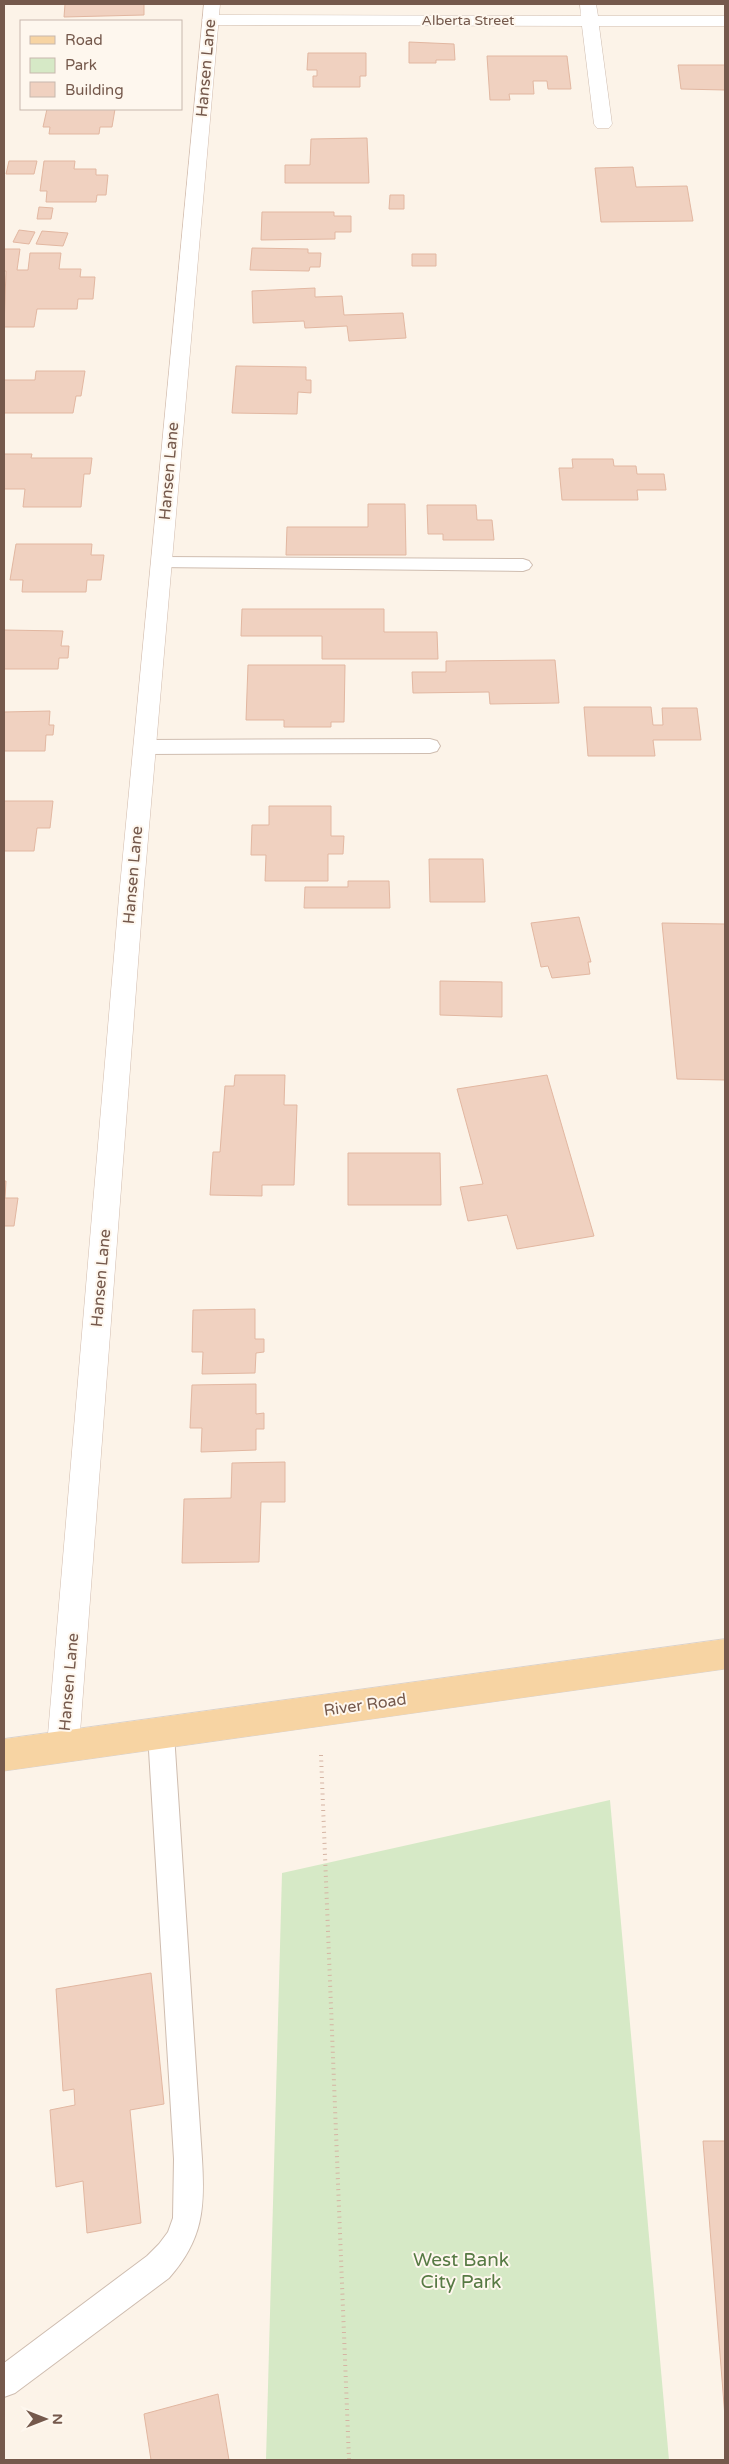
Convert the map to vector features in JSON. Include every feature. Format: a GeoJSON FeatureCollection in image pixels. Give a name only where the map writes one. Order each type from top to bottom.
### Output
{"type":"FeatureCollection","features":[{"type":"Feature","properties":{"kind":"main road","name":"River Road"},"geometry":{"type":"LineString","coordinates":[[4,1755],[725,1654]]}},
{"type":"Feature","properties":{"kind":"street","name":"Alberta Street"},"geometry":{"type":"LineString","coordinates":[[212,12],[589,12],[725,21]]}},
{"type":"Feature","properties":{"kind":"street","name":"Hansen Lane"},"geometry":{"type":"LineString","coordinates":[[63,1746],[145,747],[212,12]]}},
{"type":"Feature","properties":{"kind":"street"},"geometry":{"type":"LineString","coordinates":[[589,12],[603,124]]}},
{"type":"Feature","properties":{"kind":"lane"},"geometry":{"type":"LineString","coordinates":[[161,563],[523,565]]}},
{"type":"Feature","properties":{"kind":"lane"},"geometry":{"type":"LineString","coordinates":[[145,747],[430,746]]}},
{"type":"Feature","properties":{"kind":"lane"},"geometry":{"type":"LineString","coordinates":[[4,2382],[158,2268],[173,2254],[181,2240],[187,2223],[190,2199],[188,2159],[161,1734]]}},
{"type":"Feature","properties":{"kind":"path"},"geometry":{"type":"LineString","coordinates":[[319,1712],[349,2460]]}},
{"type":"Feature","properties":{"kind":"green space","name":"West Bank City Park"},"geometry":{"type":"Polygon","coordinates":[[[610,1800],[669,2460],[266,2460],[282,1873],[610,1800]]]}},
{"type":"Feature","properties":{"kind":"building"},"geometry":{"type":"Polygon","coordinates":[[[65,4],[144,4],[144,15],[64,17],[65,4]]]}},
{"type":"Feature","properties":{"kind":"building"},"geometry":{"type":"Polygon","coordinates":[[[409,42],[454,44],[455,60],[436,60],[436,63],[409,63],[409,42]]]}},
{"type":"Feature","properties":{"kind":"building"},"geometry":{"type":"Polygon","coordinates":[[[308,53],[366,53],[366,76],[360,76],[360,87],[313,87],[313,76],[317,76],[317,70],[307,70],[308,53]]]}},
{"type":"Feature","properties":{"kind":"building"},"geometry":{"type":"Polygon","coordinates":[[[487,56],[567,56],[571,89],[548,89],[547,81],[533,81],[534,94],[509,94],[510,100],[490,100],[487,56]]]}},
{"type":"Feature","properties":{"kind":"building"},"geometry":{"type":"Polygon","coordinates":[[[678,65],[725,65],[725,90],[681,89],[678,65]]]}},
{"type":"Feature","properties":{"kind":"building"},"geometry":{"type":"Polygon","coordinates":[[[47,110],[115,110],[112,127],[100,127],[99,134],[49,134],[50,127],[43,127],[47,110]]]}},
{"type":"Feature","properties":{"kind":"building"},"geometry":{"type":"Polygon","coordinates":[[[367,138],[369,183],[285,183],[285,165],[310,165],[311,139],[367,138]]]}},
{"type":"Feature","properties":{"kind":"building"},"geometry":{"type":"Polygon","coordinates":[[[9,161],[37,161],[34,174],[6,174],[9,161]]]}},
{"type":"Feature","properties":{"kind":"building"},"geometry":{"type":"Polygon","coordinates":[[[44,161],[75,161],[74,169],[96,169],[96,175],[108,175],[106,195],[97,195],[96,202],[46,202],[47,191],[40,191],[44,161]]]}},
{"type":"Feature","properties":{"kind":"building"},"geometry":{"type":"Polygon","coordinates":[[[633,167],[636,187],[687,186],[693,221],[601,222],[595,168],[633,167]]]}},
{"type":"Feature","properties":{"kind":"building"},"geometry":{"type":"Polygon","coordinates":[[[390,195],[404,195],[404,209],[389,209],[390,195]]]}},
{"type":"Feature","properties":{"kind":"building"},"geometry":{"type":"Polygon","coordinates":[[[39,207],[53,208],[51,219],[37,219],[39,207]]]}},
{"type":"Feature","properties":{"kind":"building"},"geometry":{"type":"Polygon","coordinates":[[[262,212],[334,212],[334,216],[351,216],[351,232],[335,232],[335,239],[261,240],[262,212]]]}},
{"type":"Feature","properties":{"kind":"building"},"geometry":{"type":"Polygon","coordinates":[[[19,230],[35,232],[29,244],[13,242],[19,230]]]}},
{"type":"Feature","properties":{"kind":"building"},"geometry":{"type":"Polygon","coordinates":[[[42,231],[68,233],[63,246],[36,244],[42,231]]]}},
{"type":"Feature","properties":{"kind":"building"},"geometry":{"type":"Polygon","coordinates":[[[252,248],[308,249],[308,253],[321,253],[320,267],[310,267],[309,271],[250,270],[252,248]]]}},
{"type":"Feature","properties":{"kind":"building"},"geometry":{"type":"Polygon","coordinates":[[[4,249],[20,249],[17,270],[28,270],[30,253],[61,253],[59,269],[81,269],[80,277],[95,277],[93,299],[78,299],[77,309],[37,309],[34,327],[4,327],[6,271],[4,271],[4,249]]]}},
{"type":"Feature","properties":{"kind":"building"},"geometry":{"type":"Polygon","coordinates":[[[412,254],[436,254],[436,266],[412,266],[412,254]]]}},
{"type":"Feature","properties":{"kind":"building"},"geometry":{"type":"Polygon","coordinates":[[[315,288],[315,297],[342,296],[344,315],[403,313],[406,338],[349,341],[347,326],[305,328],[304,321],[253,323],[252,291],[315,288]]]}},
{"type":"Feature","properties":{"kind":"building"},"geometry":{"type":"Polygon","coordinates":[[[236,366],[306,367],[306,380],[311,380],[311,393],[298,392],[297,414],[232,413],[236,366]]]}},
{"type":"Feature","properties":{"kind":"building"},"geometry":{"type":"Polygon","coordinates":[[[36,371],[85,371],[81,396],[76,396],[73,413],[4,413],[4,380],[35,380],[36,371]]]}},
{"type":"Feature","properties":{"kind":"building"},"geometry":{"type":"Polygon","coordinates":[[[4,454],[32,454],[31,458],[92,458],[90,474],[84,474],[81,507],[23,507],[25,489],[4,489],[4,454]]]}},
{"type":"Feature","properties":{"kind":"building"},"geometry":{"type":"Polygon","coordinates":[[[572,459],[613,459],[614,466],[636,466],[637,474],[664,474],[666,490],[637,490],[638,500],[562,500],[559,468],[573,468],[572,459]]]}},
{"type":"Feature","properties":{"kind":"building"},"geometry":{"type":"Polygon","coordinates":[[[368,504],[405,504],[406,555],[286,555],[287,527],[368,527],[368,504]]]}},
{"type":"Feature","properties":{"kind":"building"},"geometry":{"type":"Polygon","coordinates":[[[427,505],[476,505],[477,520],[492,520],[494,540],[443,540],[443,534],[428,534],[427,505]]]}},
{"type":"Feature","properties":{"kind":"building"},"geometry":{"type":"Polygon","coordinates":[[[16,544],[92,544],[91,555],[104,555],[101,580],[87,580],[86,592],[22,592],[23,580],[10,580],[16,544]]]}},
{"type":"Feature","properties":{"kind":"building"},"geometry":{"type":"Polygon","coordinates":[[[242,609],[384,609],[384,632],[437,632],[438,659],[322,659],[322,636],[241,636],[242,609]]]}},
{"type":"Feature","properties":{"kind":"building"},"geometry":{"type":"Polygon","coordinates":[[[4,630],[63,631],[61,646],[69,646],[68,658],[59,658],[58,669],[4,669],[4,630]]]}},
{"type":"Feature","properties":{"kind":"building"},"geometry":{"type":"Polygon","coordinates":[[[555,660],[559,703],[490,704],[489,692],[413,693],[412,672],[446,672],[446,661],[555,660]]]}},
{"type":"Feature","properties":{"kind":"building"},"geometry":{"type":"Polygon","coordinates":[[[248,665],[345,665],[344,722],[331,722],[331,727],[284,727],[284,720],[246,720],[248,665]]]}},
{"type":"Feature","properties":{"kind":"building"},"geometry":{"type":"Polygon","coordinates":[[[584,707],[651,707],[653,725],[663,725],[662,708],[697,708],[701,740],[653,740],[655,756],[588,756],[584,707]]]}},
{"type":"Feature","properties":{"kind":"building"},"geometry":{"type":"Polygon","coordinates":[[[50,711],[49,725],[54,725],[53,735],[46,735],[45,751],[4,751],[4,712],[50,711]]]}},
{"type":"Feature","properties":{"kind":"building"},"geometry":{"type":"Polygon","coordinates":[[[4,801],[53,801],[50,828],[37,828],[34,851],[4,851],[4,801]]]}},
{"type":"Feature","properties":{"kind":"building"},"geometry":{"type":"Polygon","coordinates":[[[269,806],[331,806],[331,836],[344,836],[343,854],[328,854],[328,881],[265,881],[266,855],[251,855],[252,825],[269,825],[269,806]]]}},
{"type":"Feature","properties":{"kind":"building"},"geometry":{"type":"Polygon","coordinates":[[[429,859],[483,859],[485,902],[430,902],[429,859]]]}},
{"type":"Feature","properties":{"kind":"building"},"geometry":{"type":"Polygon","coordinates":[[[348,881],[389,881],[390,908],[304,908],[305,887],[348,887],[348,881]]]}},
{"type":"Feature","properties":{"kind":"building"},"geometry":{"type":"Polygon","coordinates":[[[579,917],[591,962],[588,962],[590,974],[552,978],[548,966],[541,967],[531,923],[579,917]]]}},
{"type":"Feature","properties":{"kind":"building"},"geometry":{"type":"Polygon","coordinates":[[[662,923],[725,924],[725,1080],[677,1079],[662,923]]]}},
{"type":"Feature","properties":{"kind":"building"},"geometry":{"type":"Polygon","coordinates":[[[440,981],[502,982],[502,1017],[440,1015],[440,981]]]}},
{"type":"Feature","properties":{"kind":"building"},"geometry":{"type":"Polygon","coordinates":[[[235,1075],[285,1075],[284,1105],[297,1105],[294,1185],[262,1185],[262,1196],[210,1195],[213,1152],[220,1152],[225,1086],[234,1086],[235,1075]]]}},
{"type":"Feature","properties":{"kind":"building"},"geometry":{"type":"Polygon","coordinates":[[[547,1075],[594,1236],[517,1249],[507,1215],[468,1221],[460,1187],[483,1184],[457,1089],[547,1075]]]}},
{"type":"Feature","properties":{"kind":"building"},"geometry":{"type":"Polygon","coordinates":[[[348,1153],[440,1153],[441,1205],[348,1205],[348,1153]]]}},
{"type":"Feature","properties":{"kind":"building"},"geometry":{"type":"Polygon","coordinates":[[[4,1181],[6,1181],[5,1198],[18,1198],[14,1226],[4,1226],[4,1181]]]}},
{"type":"Feature","properties":{"kind":"building"},"geometry":{"type":"Polygon","coordinates":[[[255,1309],[255,1339],[264,1339],[264,1352],[256,1353],[255,1373],[202,1374],[203,1352],[192,1352],[193,1310],[255,1309]]]}},
{"type":"Feature","properties":{"kind":"building"},"geometry":{"type":"Polygon","coordinates":[[[256,1384],[256,1414],[264,1413],[264,1429],[256,1429],[256,1450],[201,1452],[202,1428],[190,1428],[192,1385],[256,1384]]]}},
{"type":"Feature","properties":{"kind":"building"},"geometry":{"type":"Polygon","coordinates":[[[285,1462],[285,1502],[261,1502],[259,1562],[182,1563],[184,1499],[231,1498],[232,1463],[285,1462]]]}},
{"type":"Feature","properties":{"kind":"building"},"geometry":{"type":"Polygon","coordinates":[[[151,1973],[164,2104],[130,2110],[141,2223],[87,2233],[83,2181],[56,2187],[50,2110],[75,2105],[74,2089],[63,2091],[56,1989],[151,1973]]]}},
{"type":"Feature","properties":{"kind":"building"},"geometry":{"type":"Polygon","coordinates":[[[703,2141],[725,2141],[725,2417],[703,2141]]]}},
{"type":"Feature","properties":{"kind":"building"},"geometry":{"type":"Polygon","coordinates":[[[218,2394],[229,2460],[151,2460],[144,2414],[218,2394]]]}}]}
